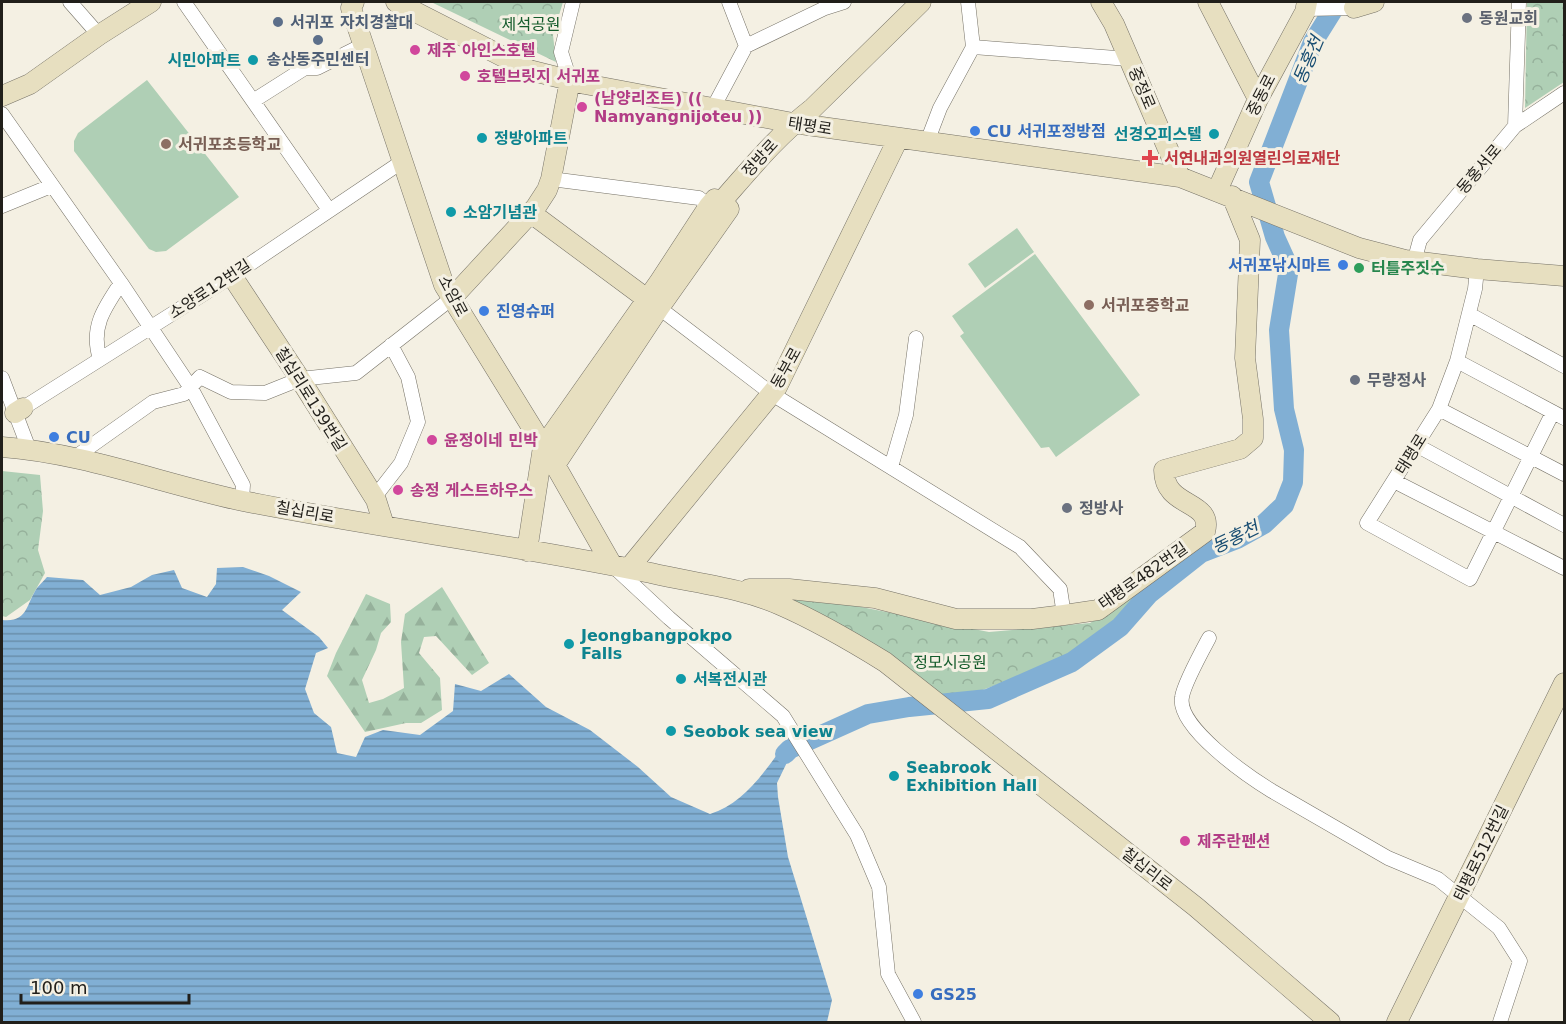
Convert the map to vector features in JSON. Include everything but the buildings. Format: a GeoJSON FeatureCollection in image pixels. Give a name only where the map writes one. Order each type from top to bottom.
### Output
{"type":"FeatureCollection","features":[{"type":"Feature","properties":{"kind":"street"},"geometry":{"type":"LineString","coordinates":[[70,2],[99,35]]}},
{"type":"Feature","properties":{"kind":"street"},"geometry":{"type":"LineString","coordinates":[[2,96],[30,84],[99,35],[152,2]]}},
{"type":"Feature","properties":{"kind":"street"},"geometry":{"type":"LineString","coordinates":[[184,2],[328,210]]}},
{"type":"Feature","properties":{"kind":"street","name":"소암로"},"geometry":{"type":"LineString","coordinates":[[354,2],[351,8],[444,285],[543,447],[620,566]]}},
{"type":"Feature","properties":{"kind":"street"},"geometry":{"type":"LineString","coordinates":[[74,458],[153,402],[184,394],[200,377],[231,392],[265,393],[300,379],[356,372],[452,298],[531,213],[547,190],[570,80],[561,52],[573,2]]}},
{"type":"Feature","properties":{"kind":"street"},"geometry":{"type":"LineString","coordinates":[[729,2],[746,46]]}},
{"type":"Feature","properties":{"kind":"street"},"geometry":{"type":"LineString","coordinates":[[712,108],[746,46],[825,8],[844,2]]}},
{"type":"Feature","properties":{"kind":"street","name":"정방로"},"geometry":{"type":"LineString","coordinates":[[555,465],[716,203],[793,123],[813,108],[921,2]]}},
{"type":"Feature","properties":{"kind":"street"},"geometry":{"type":"LineString","coordinates":[[927,142],[940,108],[973,47],[968,2]]}},
{"type":"Feature","properties":{"kind":"street","name":"중정로"},"geometry":{"type":"LineString","coordinates":[[1101,2],[1114,24],[1180,177]]}},
{"type":"Feature","properties":{"kind":"street"},"geometry":{"type":"LineString","coordinates":[[1208,2],[1258,99]]}},
{"type":"Feature","properties":{"kind":"street"},"geometry":{"type":"LineString","coordinates":[[1306,5],[1354,8],[1374,2]]}},
{"type":"Feature","properties":{"kind":"street"},"geometry":{"type":"LineString","coordinates":[[1515,126],[1519,2]]}},
{"type":"Feature","properties":{"kind":"street","name":"태평로"},"geometry":{"type":"LineString","coordinates":[[410,5],[529,70],[793,123],[1180,177],[1359,248],[1414,261]]}},
{"type":"Feature","properties":{"kind":"street","name":"중동로"},"geometry":{"type":"LineString","coordinates":[[1229,195],[1258,99],[1306,5]]}},
{"type":"Feature","properties":{"kind":"street"},"geometry":{"type":"LineString","coordinates":[[253,101],[305,68],[317,68],[363,45]]}},
{"type":"Feature","properties":{"kind":"street"},"geometry":{"type":"LineString","coordinates":[[973,47],[1129,59]]}},
{"type":"Feature","properties":{"kind":"street","name":"동홍서로"},"geometry":{"type":"LineString","coordinates":[[1414,261],[1420,240],[1515,126],[1564,93]]}},
{"type":"Feature","properties":{"kind":"street"},"geometry":{"type":"LineString","coordinates":[[2,114],[121,283],[191,388],[243,485],[242,500]]}},
{"type":"Feature","properties":{"kind":"street","name":"동부로"},"geometry":{"type":"LineString","coordinates":[[620,566],[772,394],[790,364],[898,139]]}},
{"type":"Feature","properties":{"kind":"street","name":"소양로12번길"},"geometry":{"type":"LineString","coordinates":[[19,410],[232,276],[403,161]]}},
{"type":"Feature","properties":{"kind":"street"},"geometry":{"type":"LineString","coordinates":[[551,179],[699,198],[716,203]]}},
{"type":"Feature","properties":{"kind":"street"},"geometry":{"type":"LineString","coordinates":[[2,206],[51,186]]}},
{"type":"Feature","properties":{"kind":"street","name":"태평로482번길"},"geometry":{"type":"LineString","coordinates":[[729,589],[789,589],[875,598],[956,619],[1032,619],[1098,610],[1134,586],[1152,569],[1205,532],[1207,523],[1202,512],[1173,495],[1164,481],[1164,470],[1240,449],[1253,438],[1245,358],[1250,240],[1229,195]]}},
{"type":"Feature","properties":{"kind":"street"},"geometry":{"type":"LineString","coordinates":[[531,213],[772,394],[1020,547],[1060,589],[1064,615]]}},
{"type":"Feature","properties":{"kind":"street"},"geometry":{"type":"LineString","coordinates":[[1414,261],[1564,276]]}},
{"type":"Feature","properties":{"kind":"street","name":"태평로"},"geometry":{"type":"LineString","coordinates":[[1477,269],[1457,362],[1439,409],[1367,523],[1470,579],[1493,531]]}},
{"type":"Feature","properties":{"kind":"street","name":"칠십리로139번길"},"geometry":{"type":"LineString","coordinates":[[232,276],[373,496],[384,525]]}},
{"type":"Feature","properties":{"kind":"street"},"geometry":{"type":"LineString","coordinates":[[100,359],[95,332],[109,301],[121,283]]}},
{"type":"Feature","properties":{"kind":"street","name":"정방로"},"geometry":{"type":"LineString","coordinates":[[543,447],[653,303]]}},
{"type":"Feature","properties":{"kind":"street"},"geometry":{"type":"LineString","coordinates":[[1469,314],[1564,366]]}},
{"type":"Feature","properties":{"kind":"street"},"geometry":{"type":"LineString","coordinates":[[891,468],[906,415],[916,338]]}},
{"type":"Feature","properties":{"kind":"street"},"geometry":{"type":"LineString","coordinates":[[373,496],[401,463],[418,422],[408,377],[391,345]]}},
{"type":"Feature","properties":{"kind":"street"},"geometry":{"type":"LineString","coordinates":[[1457,362],[1559,415],[1531,457],[1493,531]]}},
{"type":"Feature","properties":{"kind":"street"},"geometry":{"type":"LineString","coordinates":[[2,378],[19,410],[29,449]]}},
{"type":"Feature","properties":{"kind":"street"},"geometry":{"type":"LineString","coordinates":[[1439,409],[1564,474]]}},
{"type":"Feature","properties":{"kind":"street"},"geometry":{"type":"LineString","coordinates":[[1416,446],[1564,525]]}},
{"type":"Feature","properties":{"kind":"street","name":"칠십리로"},"geometry":{"type":"LineString","coordinates":[[2,447],[29,449],[74,458],[242,500],[620,566],[729,589],[778,604],[831,629],[885,662],[1196,907],[1330,1023]]}},
{"type":"Feature","properties":{"kind":"street"},"geometry":{"type":"LineString","coordinates":[[527,551],[543,447]]}},
{"type":"Feature","properties":{"kind":"street"},"geometry":{"type":"LineString","coordinates":[[1394,481],[1564,568]]}},
{"type":"Feature","properties":{"kind":"street"},"geometry":{"type":"LineString","coordinates":[[620,566],[669,618],[783,716],[796,735],[857,835],[879,887],[888,974],[914,1023]]}},
{"type":"Feature","properties":{"kind":"street"},"geometry":{"type":"LineString","coordinates":[[1209,638],[1182,697],[1182,708],[1206,743],[1264,787],[1388,858],[1438,879],[1499,928],[1520,961],[1500,1023]]}},
{"type":"Feature","properties":{"kind":"street","name":"태평로512번길"},"geometry":{"type":"LineString","coordinates":[[1397,1023],[1564,683]]}},
{"type":"Feature","properties":{"kind":"green space","name":"제석공원"},"geometry":{"type":"Polygon","coordinates":[[[431,2],[563,2],[553,35],[556,62],[431,2]]]}},
{"type":"Feature","properties":{"kind":"green space"},"geometry":{"type":"Polygon","coordinates":[[[1527,2],[1564,2],[1564,82],[1525,108],[1527,2]]]}},
{"type":"Feature","properties":{"kind":"green space"},"geometry":{"type":"Polygon","coordinates":[[[147,80],[239,197],[166,251],[156,252],[149,249],[74,151],[74,141],[78,133],[147,80]]]}},
{"type":"Feature","properties":{"kind":"green space"},"geometry":{"type":"Polygon","coordinates":[[[1017,228],[1034,252],[985,288],[968,264],[1017,228]]]}},
{"type":"Feature","properties":{"kind":"green space"},"geometry":{"type":"Polygon","coordinates":[[[1035,254],[1140,395],[1056,457],[1049,447],[1041,448],[960,336],[964,333],[952,316],[1035,254]]]}},
{"type":"Feature","properties":{"kind":"green space"},"geometry":{"type":"Polygon","coordinates":[[[2,471],[40,475],[43,511],[38,550],[45,573],[30,600],[6,617],[2,616],[2,471]]]}},
{"type":"Feature","properties":{"kind":"green space","name":"정모시공원"},"geometry":{"type":"Polygon","coordinates":[[[1191,561],[1075,656],[944,704],[769,589],[989,632],[1090,623],[1191,561]]]}},
{"type":"Feature","properties":{"kind":"green space"},"geometry":{"type":"Polygon","coordinates":[[[442,587],[489,663],[472,675],[436,636],[424,637],[419,653],[440,678],[442,710],[421,723],[406,723],[365,732],[327,676],[366,594],[390,604],[391,622],[381,633],[362,680],[369,703],[383,699],[404,688],[401,642],[405,614],[442,587]]]}},
{"type":"Feature","properties":{"kind":"water"},"geometry":{"type":"Polygon","coordinates":[[[243,567],[269,576],[301,592],[282,610],[319,637],[328,648],[316,653],[305,689],[314,713],[331,727],[337,753],[356,757],[365,737],[383,730],[420,735],[453,711],[455,684],[481,691],[509,674],[546,707],[590,730],[638,767],[671,797],[710,814],[744,794],[786,742],[794,748],[777,783],[778,797],[788,857],[832,1000],[827,1022],[2,1022],[2,620],[17,619],[22,615],[37,588],[47,577],[83,580],[100,595],[131,587],[152,575],[174,570],[182,588],[207,597],[216,584],[217,568],[243,567]]]}},
{"type":"Feature","properties":{"kind":"waterway","name":"동홍천"},"geometry":{"type":"LineString","coordinates":[[785,754],[790,749],[868,714],[909,707],[988,699],[1072,662],[1120,627],[1149,594],[1201,553],[1237,539],[1264,524],[1284,505],[1293,482],[1294,450],[1284,409],[1279,330],[1289,268],[1275,237],[1259,182],[1313,42],[1338,2]]}},
{"type":"Feature","properties":{"kind":"place","name":"동원교회"},"geometry":{"type":"Point","coordinates":[1467,18]}},
{"type":"Feature","properties":{"kind":"place","name":"서귀포 자치경찰대"},"geometry":{"type":"Point","coordinates":[278,22]}},
{"type":"Feature","properties":{"kind":"place","name":"송산동주민센터"},"geometry":{"type":"Point","coordinates":[318,40]}},
{"type":"Feature","properties":{"kind":"place","name":"제주 아인스호텔"},"geometry":{"type":"Point","coordinates":[415,50]}},
{"type":"Feature","properties":{"kind":"place","name":"시민아파트"},"geometry":{"type":"Point","coordinates":[253,60]}},
{"type":"Feature","properties":{"kind":"place","name":"호텔브릿지 서귀포"},"geometry":{"type":"Point","coordinates":[465,76]}},
{"type":"Feature","properties":{"kind":"place","name":"(남양리조트) (( Namyangnijoteu ))"},"geometry":{"type":"Point","coordinates":[582,107]}},
{"type":"Feature","properties":{"kind":"place","name":"CU 서귀포정방점"},"geometry":{"type":"Point","coordinates":[975,131]}},
{"type":"Feature","properties":{"kind":"place","name":"선경오피스텔"},"geometry":{"type":"Point","coordinates":[1214,134]}},
{"type":"Feature","properties":{"kind":"place","name":"정방아파트"},"geometry":{"type":"Point","coordinates":[482,138]}},
{"type":"Feature","properties":{"kind":"place","name":"서귀포초등학교"},"geometry":{"type":"Point","coordinates":[166,144]}},
{"type":"Feature","properties":{"kind":"place","name":"서연내과의원열린의료재단"},"geometry":{"type":"Point","coordinates":[1150,158]}},
{"type":"Feature","properties":{"kind":"place","name":"소암기념관"},"geometry":{"type":"Point","coordinates":[451,212]}},
{"type":"Feature","properties":{"kind":"place","name":"서귀포낚시마트"},"geometry":{"type":"Point","coordinates":[1343,265]}},
{"type":"Feature","properties":{"kind":"place","name":"터틀주짓수"},"geometry":{"type":"Point","coordinates":[1359,268]}},
{"type":"Feature","properties":{"kind":"place","name":"서귀포중학교"},"geometry":{"type":"Point","coordinates":[1089,305]}},
{"type":"Feature","properties":{"kind":"place","name":"진영슈퍼"},"geometry":{"type":"Point","coordinates":[484,311]}},
{"type":"Feature","properties":{"kind":"place","name":"무량정사"},"geometry":{"type":"Point","coordinates":[1355,380]}},
{"type":"Feature","properties":{"kind":"place","name":"CU"},"geometry":{"type":"Point","coordinates":[54,437]}},
{"type":"Feature","properties":{"kind":"place","name":"윤정이네 민박"},"geometry":{"type":"Point","coordinates":[432,440]}},
{"type":"Feature","properties":{"kind":"place","name":"송정 게스트하우스"},"geometry":{"type":"Point","coordinates":[398,490]}},
{"type":"Feature","properties":{"kind":"place","name":"정방사"},"geometry":{"type":"Point","coordinates":[1067,508]}},
{"type":"Feature","properties":{"kind":"place","name":"Jeongbangpokpo Falls"},"geometry":{"type":"Point","coordinates":[569,644]}},
{"type":"Feature","properties":{"kind":"place","name":"서복전시관"},"geometry":{"type":"Point","coordinates":[681,679]}},
{"type":"Feature","properties":{"kind":"place","name":"Seobok sea view"},"geometry":{"type":"Point","coordinates":[671,731]}},
{"type":"Feature","properties":{"kind":"place","name":"Seabrook Exhibition Hall"},"geometry":{"type":"Point","coordinates":[894,776]}},
{"type":"Feature","properties":{"kind":"place","name":"제주란펜션"},"geometry":{"type":"Point","coordinates":[1185,841]}},
{"type":"Feature","properties":{"kind":"place","name":"GS25"},"geometry":{"type":"Point","coordinates":[918,994]}}]}
